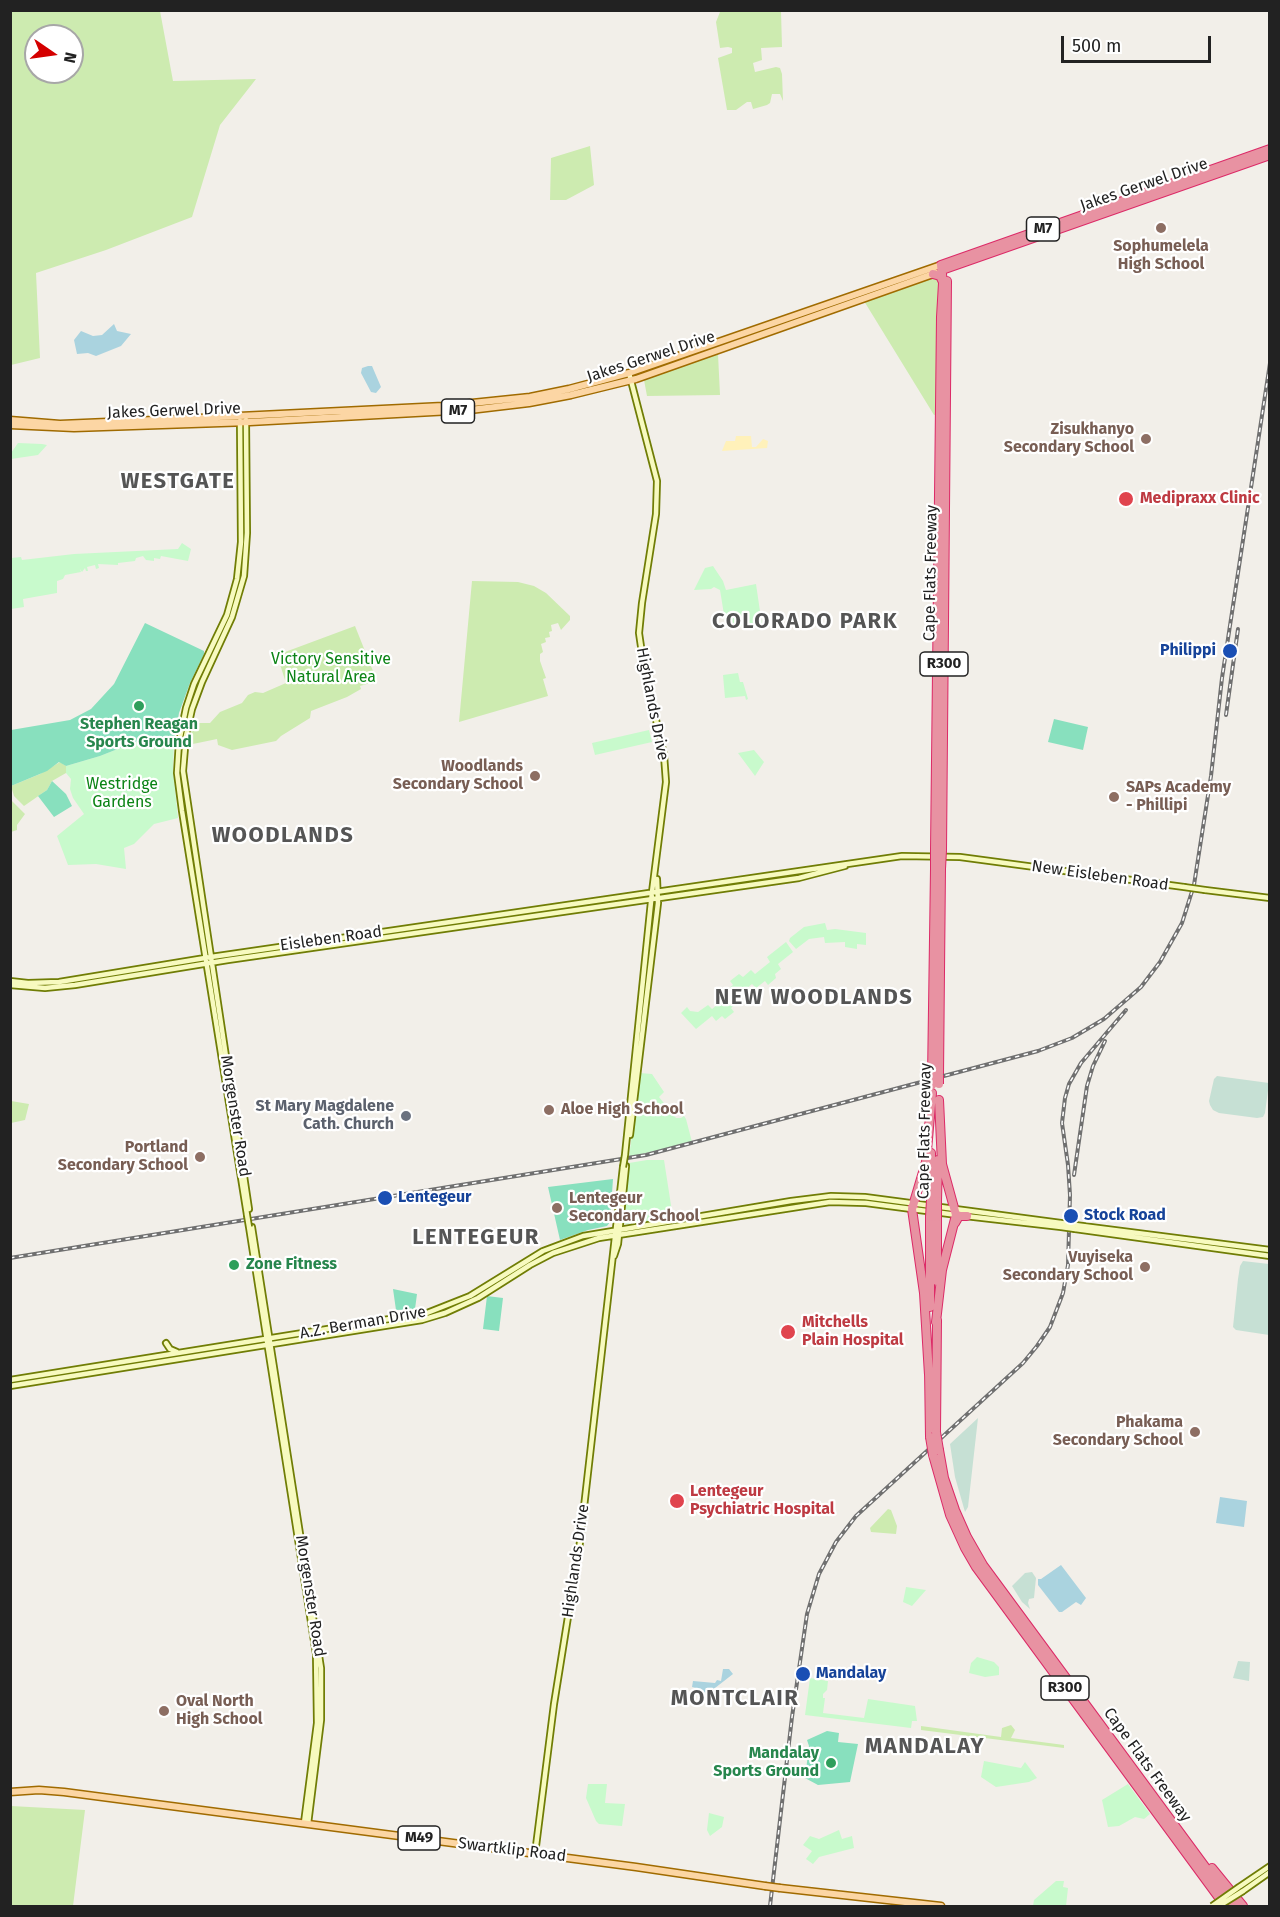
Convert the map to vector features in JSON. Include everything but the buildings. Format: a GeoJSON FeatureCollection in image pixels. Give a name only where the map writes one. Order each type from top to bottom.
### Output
{"type":"FeatureCollection","features":[{"type":"Feature","properties":{"kind":"highway","name":"Jakes Gerwel Drive"},"geometry":{"type":"LineString","coordinates":[[943,267],[1269,149]]}},
{"type":"Feature","properties":{"kind":"highway","name":"Jakes Gerwel Drive"},"geometry":{"type":"LineString","coordinates":[[943,267],[959,265],[1269,155]]}},
{"type":"Feature","properties":{"kind":"highway"},"geometry":{"type":"LineString","coordinates":[[945,284],[951,271],[959,265]]}},
{"type":"Feature","properties":{"kind":"highway","name":"Cape Flats Freeway"},"geometry":{"type":"LineString","coordinates":[[933,1435],[936,1322],[934,1217],[931,1201],[938,869],[936,852],[945,284],[943,267]]}},
{"type":"Feature","properties":{"kind":"highway"},"geometry":{"type":"LineString","coordinates":[[933,274],[941,277],[945,284]]}},
{"type":"Feature","properties":{"kind":"highway","name":"Cape Flats Freeway"},"geometry":{"type":"LineString","coordinates":[[931,1201],[939,1100],[935,1083]]}},
{"type":"Feature","properties":{"kind":"highway"},"geometry":{"type":"LineString","coordinates":[[929,1375],[924,1293],[912,1205],[926,1161],[935,1083]]}},
{"type":"Feature","properties":{"kind":"highway"},"geometry":{"type":"LineString","coordinates":[[939,1100],[942,1164],[956,1212],[947,1253]]}},
{"type":"Feature","properties":{"kind":"highway"},"geometry":{"type":"LineString","coordinates":[[936,1322],[941,1276],[956,1219],[960,1216],[967,1216]]}},
{"type":"Feature","properties":{"kind":"highway","name":"Cape Flats Freeway"},"geometry":{"type":"LineString","coordinates":[[934,1217],[929,1375],[933,1435],[944,1499],[950,1515],[976,1567],[1222,1906]]}},
{"type":"Feature","properties":{"kind":"highway","name":"Cape Flats Freeway"},"geometry":{"type":"LineString","coordinates":[[936,1453],[955,1510],[970,1544],[983,1565],[1234,1906]]}},
{"type":"Feature","properties":{"kind":"highway"},"geometry":{"type":"LineString","coordinates":[[1166,1813],[1245,1906]]}},
{"type":"Feature","properties":{"kind":"main road","name":"Jakes Gerwel Drive"},"geometry":{"type":"LineString","coordinates":[[10,423],[67,428],[443,406],[551,393],[632,376],[933,274],[943,267]]}},
{"type":"Feature","properties":{"kind":"main road","name":"Jakes Gerwel Drive"},"geometry":{"type":"LineString","coordinates":[[632,376],[943,267]]}},
{"type":"Feature","properties":{"kind":"main road","name":"Highlands Drive"},"geometry":{"type":"LineString","coordinates":[[535,1854],[556,1685],[579,1553],[611,1267],[625,1167],[665,791],[666,772],[639,633],[657,498],[656,474],[632,376]]}},
{"type":"Feature","properties":{"kind":"main road","name":"Morgenster Road"},"geometry":{"type":"LineString","coordinates":[[208,960],[185,794],[184,756],[194,701],[230,623],[242,585],[247,547],[243,418]]}},
{"type":"Feature","properties":{"kind":"main road","name":"Morgenster Road"},"geometry":{"type":"LineString","coordinates":[[243,418],[241,542],[238,572],[227,615],[190,696],[181,727],[178,750],[179,796],[208,960],[321,1668],[321,1720],[306,1824]]}},
{"type":"Feature","properties":{"kind":"main road"},"geometry":{"type":"LineString","coordinates":[[246,466],[253,479]]}},
{"type":"Feature","properties":{"kind":"main road","name":"New Eisleben Road"},"geometry":{"type":"LineString","coordinates":[[655,899],[799,878],[843,867],[936,852]]}},
{"type":"Feature","properties":{"kind":"main road","name":"New Eisleben Road"},"geometry":{"type":"LineString","coordinates":[[654,892],[936,852],[1269,898]]}},
{"type":"Feature","properties":{"kind":"main road","name":"Eisleben Road"},"geometry":{"type":"LineString","coordinates":[[10,983],[40,988],[60,987],[208,960],[654,892]]}},
{"type":"Feature","properties":{"kind":"main road","name":"Eisleben Road"},"geometry":{"type":"LineString","coordinates":[[208,960],[655,899]]}},
{"type":"Feature","properties":{"kind":"main road","name":"A.Z. Berman Drive"},"geometry":{"type":"LineString","coordinates":[[10,1386],[269,1342],[439,1309],[477,1292],[543,1251],[572,1239],[618,1229],[817,1197],[845,1196],[912,1205]]}},
{"type":"Feature","properties":{"kind":"main road"},"geometry":{"type":"LineString","coordinates":[[912,1205],[931,1201],[967,1216],[1061,1225]]}},
{"type":"Feature","properties":{"kind":"main road","name":"A.Z. Berman Drive"},"geometry":{"type":"LineString","coordinates":[[10,1380],[181,1353],[410,1322],[445,1313],[478,1298],[553,1253],[585,1242],[617,1235],[830,1202],[912,1205]]}},
{"type":"Feature","properties":{"kind":"main road"},"geometry":{"type":"LineString","coordinates":[[912,1205],[1269,1256]]}},
{"type":"Feature","properties":{"kind":"main road"},"geometry":{"type":"LineString","coordinates":[[1075,1227],[1269,1250]]}},
{"type":"Feature","properties":{"kind":"main road","name":"Morgenster Road"},"geometry":{"type":"LineString","coordinates":[[269,1342],[316,1654],[318,1703],[306,1824]]}},
{"type":"Feature","properties":{"kind":"main road"},"geometry":{"type":"LineString","coordinates":[[166,1343],[172,1350],[181,1353]]}},
{"type":"Feature","properties":{"kind":"main road"},"geometry":{"type":"LineString","coordinates":[[312,1690],[316,1693],[318,1703]]}},
{"type":"Feature","properties":{"kind":"main road","name":"Swartklip Road"},"geometry":{"type":"LineString","coordinates":[[10,1792],[57,1791],[780,1888],[941,1906]]}},
{"type":"Feature","properties":{"kind":"main road"},"geometry":{"type":"LineString","coordinates":[[656,1861],[659,1868],[664,1871]]}},
{"type":"Feature","properties":{"kind":"main road"},"geometry":{"type":"LineString","coordinates":[[1222,1906],[1269,1866]]}},
{"type":"Feature","properties":{"kind":"main road"},"geometry":{"type":"LineString","coordinates":[[1211,1906],[1269,1872]]}},
{"type":"Feature","properties":{"kind":"green space"},"geometry":{"type":"Polygon","coordinates":[[[11,10],[160,11],[173,81],[256,79],[220,125],[192,217],[106,250],[36,273],[40,358],[11,365],[11,10]]]}},
{"type":"Feature","properties":{"kind":"green space"},"geometry":{"type":"Polygon","coordinates":[[[732,10],[781,11],[782,47],[761,48],[762,60],[753,63],[755,72],[780,68],[783,101],[780,94],[772,94],[770,103],[767,105],[753,109],[751,102],[747,102],[736,110],[727,110],[718,58],[732,53],[732,48],[720,48],[716,22],[720,12],[732,10]]]}},
{"type":"Feature","properties":{"kind":"green space"},"geometry":{"type":"Polygon","coordinates":[[[590,146],[594,185],[566,200],[550,200],[551,158],[590,146]]]}},
{"type":"Feature","properties":{"kind":"green space"},"geometry":{"type":"Polygon","coordinates":[[[933,276],[940,279],[938,414],[934,415],[864,301],[933,276]]]}},
{"type":"Feature","properties":{"kind":"green space"},"geometry":{"type":"Polygon","coordinates":[[[718,354],[720,395],[647,396],[644,380],[718,354]]]}},
{"type":"Feature","properties":{"kind":"green space"},"geometry":{"type":"Polygon","coordinates":[[[18,443],[47,445],[38,455],[11,459],[11,453],[18,443]]]}},
{"type":"Feature","properties":{"kind":"green space"},"geometry":{"type":"Polygon","coordinates":[[[182,543],[191,549],[188,561],[161,556],[160,559],[154,558],[154,561],[146,560],[143,556],[136,558],[135,561],[118,563],[118,565],[98,564],[99,568],[96,569],[95,565],[87,567],[88,571],[85,568],[82,572],[80,569],[81,572],[65,575],[63,579],[57,581],[57,593],[23,599],[24,607],[11,609],[11,558],[21,557],[22,560],[74,554],[178,549],[182,543]]]}},
{"type":"Feature","properties":{"kind":"green space"},"geometry":{"type":"Polygon","coordinates":[[[713,566],[726,590],[756,584],[762,625],[726,627],[720,590],[714,587],[694,590],[705,568],[713,566]]]}},
{"type":"Feature","properties":{"kind":"green space"},"geometry":{"type":"Polygon","coordinates":[[[472,581],[518,582],[534,586],[546,593],[570,616],[570,620],[561,630],[558,623],[551,625],[550,637],[545,638],[546,642],[541,644],[543,652],[540,654],[540,661],[546,678],[543,679],[548,696],[459,722],[472,581]]]}},
{"type":"Feature","properties":{"kind":"green space","name":"Stephen Reagan Sports Ground"},"geometry":{"type":"Polygon","coordinates":[[[145,623],[204,651],[179,713],[174,742],[138,741],[66,766],[59,762],[47,771],[11,786],[11,730],[70,720],[91,709],[114,684],[145,623]]]}},
{"type":"Feature","properties":{"kind":"green space","name":"Victory Sensitive Natural Area"},"geometry":{"type":"Polygon","coordinates":[[[355,626],[377,681],[360,686],[361,689],[347,697],[311,711],[310,718],[276,741],[232,750],[218,745],[217,739],[188,745],[191,723],[210,723],[220,712],[242,703],[248,695],[255,692],[263,693],[286,683],[277,655],[355,626]]]}},
{"type":"Feature","properties":{"kind":"green space"},"geometry":{"type":"Polygon","coordinates":[[[738,673],[748,699],[746,700],[745,696],[725,698],[723,675],[738,673]]]}},
{"type":"Feature","properties":{"kind":"green space"},"geometry":{"type":"Polygon","coordinates":[[[1054,719],[1088,727],[1083,750],[1048,742],[1054,719]]]}},
{"type":"Feature","properties":{"kind":"green space"},"geometry":{"type":"Polygon","coordinates":[[[649,730],[652,742],[595,755],[592,743],[649,730]]]}},
{"type":"Feature","properties":{"kind":"green space","name":"Westridge Gardens"},"geometry":{"type":"Polygon","coordinates":[[[138,741],[174,742],[173,770],[178,818],[154,824],[134,844],[124,848],[126,869],[96,864],[68,865],[57,836],[84,814],[73,798],[70,789],[71,779],[66,773],[66,766],[138,741]]]}},
{"type":"Feature","properties":{"kind":"green space"},"geometry":{"type":"Polygon","coordinates":[[[754,750],[764,762],[755,776],[738,753],[754,750]]]}},
{"type":"Feature","properties":{"kind":"green space"},"geometry":{"type":"Polygon","coordinates":[[[60,762],[66,766],[66,773],[52,781],[47,790],[24,806],[14,796],[11,786],[40,774],[60,762]]]}},
{"type":"Feature","properties":{"kind":"green space"},"geometry":{"type":"Polygon","coordinates":[[[52,781],[66,794],[72,806],[54,817],[38,796],[47,790],[52,781]]]}},
{"type":"Feature","properties":{"kind":"green space"},"geometry":{"type":"Polygon","coordinates":[[[10,799],[25,814],[17,825],[17,830],[11,832],[10,799]]]}},
{"type":"Feature","properties":{"kind":"green space"},"geometry":{"type":"Polygon","coordinates":[[[825,923],[827,930],[866,933],[866,945],[857,944],[857,949],[845,947],[845,942],[825,943],[824,937],[809,939],[796,949],[789,941],[804,927],[825,923]]]}},
{"type":"Feature","properties":{"kind":"green space"},"geometry":{"type":"Polygon","coordinates":[[[786,942],[793,952],[778,964],[781,969],[775,974],[776,978],[768,985],[765,981],[756,988],[752,984],[737,996],[740,1001],[731,1008],[734,1012],[725,1019],[722,1016],[716,1021],[712,1016],[696,1029],[681,1013],[687,1007],[690,1011],[698,1012],[708,1005],[712,1009],[727,997],[724,992],[733,985],[730,981],[739,974],[743,977],[751,970],[755,974],[770,962],[767,957],[786,942]]]}},
{"type":"Feature","properties":{"kind":"green space"},"geometry":{"type":"Polygon","coordinates":[[[640,1073],[652,1074],[664,1092],[659,1097],[676,1118],[684,1116],[692,1142],[629,1157],[640,1073]]]}},
{"type":"Feature","properties":{"kind":"green space"},"geometry":{"type":"Polygon","coordinates":[[[1217,1076],[1269,1083],[1263,1117],[1219,1113],[1213,1110],[1209,1101],[1214,1079],[1217,1076]]]}},
{"type":"Feature","properties":{"kind":"green space"},"geometry":{"type":"Polygon","coordinates":[[[11,1101],[29,1104],[25,1120],[11,1123],[11,1101]]]}},
{"type":"Feature","properties":{"kind":"green space"},"geometry":{"type":"Polygon","coordinates":[[[664,1160],[673,1218],[625,1224],[623,1222],[629,1163],[664,1160]]]}},
{"type":"Feature","properties":{"kind":"green space"},"geometry":{"type":"Polygon","coordinates":[[[613,1179],[610,1222],[607,1226],[560,1240],[548,1187],[613,1179]]]}},
{"type":"Feature","properties":{"kind":"green space"},"geometry":{"type":"Polygon","coordinates":[[[1243,1261],[1269,1264],[1269,1335],[1236,1330],[1233,1327],[1238,1279],[1243,1261]]]}},
{"type":"Feature","properties":{"kind":"green space"},"geometry":{"type":"Polygon","coordinates":[[[393,1289],[417,1294],[415,1309],[396,1310],[393,1289]]]}},
{"type":"Feature","properties":{"kind":"green space"},"geometry":{"type":"Polygon","coordinates":[[[487,1296],[503,1298],[499,1331],[483,1329],[487,1296]]]}},
{"type":"Feature","properties":{"kind":"green space"},"geometry":{"type":"Polygon","coordinates":[[[978,1418],[968,1507],[965,1512],[955,1477],[950,1444],[978,1418]]]}},
{"type":"Feature","properties":{"kind":"green space"},"geometry":{"type":"Polygon","coordinates":[[[888,1509],[891,1510],[897,1526],[896,1534],[871,1532],[870,1528],[888,1509]]]}},
{"type":"Feature","properties":{"kind":"green space"},"geometry":{"type":"Polygon","coordinates":[[[1032,1572],[1036,1578],[1034,1598],[1029,1599],[1028,1603],[1030,1609],[1022,1602],[1012,1586],[1025,1573],[1032,1572]]]}},
{"type":"Feature","properties":{"kind":"green space"},"geometry":{"type":"Polygon","coordinates":[[[906,1587],[926,1590],[912,1606],[903,1602],[906,1587]]]}},
{"type":"Feature","properties":{"kind":"green space"},"geometry":{"type":"Polygon","coordinates":[[[977,1657],[994,1662],[999,1667],[999,1675],[985,1677],[969,1673],[971,1663],[977,1657]]]}},
{"type":"Feature","properties":{"kind":"green space"},"geometry":{"type":"Polygon","coordinates":[[[1238,1661],[1250,1662],[1249,1681],[1233,1678],[1238,1661]]]}},
{"type":"Feature","properties":{"kind":"green space"},"geometry":{"type":"Polygon","coordinates":[[[810,1678],[828,1681],[827,1690],[823,1694],[825,1698],[823,1713],[864,1718],[868,1699],[915,1706],[917,1721],[912,1721],[911,1728],[805,1715],[810,1678]]]}},
{"type":"Feature","properties":{"kind":"green space"},"geometry":{"type":"Polygon","coordinates":[[[1011,1725],[1015,1730],[1011,1738],[1064,1745],[1064,1748],[921,1730],[921,1726],[1001,1737],[1002,1728],[1011,1725]]]}},
{"type":"Feature","properties":{"kind":"green space","name":"Mandalay Sports Ground"},"geometry":{"type":"Polygon","coordinates":[[[827,1731],[839,1733],[838,1742],[858,1744],[850,1782],[818,1785],[805,1778],[809,1746],[807,1740],[827,1731]]]}},
{"type":"Feature","properties":{"kind":"green space"},"geometry":{"type":"Polygon","coordinates":[[[984,1761],[1021,1768],[1025,1762],[1037,1778],[1029,1782],[996,1787],[981,1777],[984,1761]]]}},
{"type":"Feature","properties":{"kind":"green space"},"geometry":{"type":"Polygon","coordinates":[[[588,1784],[607,1784],[605,1803],[625,1804],[622,1826],[599,1824],[596,1821],[586,1798],[588,1784]]]}},
{"type":"Feature","properties":{"kind":"green space"},"geometry":{"type":"Polygon","coordinates":[[[1128,1784],[1150,1814],[1144,1819],[1135,1817],[1119,1826],[1108,1827],[1102,1800],[1128,1784]]]}},
{"type":"Feature","properties":{"kind":"green space"},"geometry":{"type":"Polygon","coordinates":[[[11,1806],[85,1810],[73,1906],[11,1906],[11,1806]]]}},
{"type":"Feature","properties":{"kind":"green space"},"geometry":{"type":"Polygon","coordinates":[[[709,1813],[724,1817],[722,1827],[710,1836],[707,1830],[709,1813]]]}},
{"type":"Feature","properties":{"kind":"green space"},"geometry":{"type":"Polygon","coordinates":[[[839,1830],[842,1839],[852,1836],[854,1848],[819,1857],[813,1864],[806,1859],[812,1851],[803,1845],[810,1836],[819,1839],[839,1830]]]}},
{"type":"Feature","properties":{"kind":"green space"},"geometry":{"type":"Polygon","coordinates":[[[1056,1881],[1064,1881],[1063,1887],[1068,1888],[1066,1906],[1033,1906],[1034,1900],[1056,1881]]]}},
{"type":"Feature","properties":{"kind":"sand"},"geometry":{"type":"Polygon","coordinates":[[[736,436],[751,436],[752,447],[756,447],[763,439],[768,441],[767,448],[722,451],[726,441],[735,441],[736,436]]]}},
{"type":"Feature","properties":{"kind":"water"},"geometry":{"type":"Polygon","coordinates":[[[114,324],[117,331],[131,334],[121,346],[96,356],[88,353],[77,354],[74,340],[81,331],[93,336],[102,335],[114,324]]]}},
{"type":"Feature","properties":{"kind":"water"},"geometry":{"type":"Polygon","coordinates":[[[372,366],[381,387],[376,393],[371,392],[361,373],[362,368],[372,366]]]}},
{"type":"Feature","properties":{"kind":"water"},"geometry":{"type":"Polygon","coordinates":[[[1220,1497],[1247,1501],[1244,1527],[1216,1523],[1220,1497]]]}},
{"type":"Feature","properties":{"kind":"water"},"geometry":{"type":"Polygon","coordinates":[[[1061,1565],[1086,1598],[1081,1605],[1076,1602],[1059,1612],[1038,1585],[1038,1579],[1061,1565]]]}},
{"type":"Feature","properties":{"kind":"water"},"geometry":{"type":"Polygon","coordinates":[[[723,1669],[729,1669],[733,1674],[706,1695],[699,1694],[696,1688],[692,1687],[693,1681],[715,1683],[717,1680],[721,1681],[723,1669]]]}},
{"type":"Feature","properties":{"kind":"railway"},"geometry":{"type":"LineString","coordinates":[[10,1258],[646,1155],[1038,1051],[1072,1038],[1104,1019],[1141,987],[1160,962],[1182,923],[1194,885],[1211,776],[1222,678],[1270,363]]}},
{"type":"Feature","properties":{"kind":"railway"},"geometry":{"type":"LineString","coordinates":[[1226,715],[1238,629]]}},
{"type":"Feature","properties":{"kind":"railway"},"geometry":{"type":"LineString","coordinates":[[770,1906],[792,1717],[807,1614],[819,1574],[836,1542],[856,1516],[1023,1363],[1050,1327],[1063,1293],[1068,1265],[1070,1195],[1062,1123],[1065,1098],[1069,1084],[1081,1063],[1126,1010]]}},
{"type":"Feature","properties":{"kind":"railway"},"geometry":{"type":"LineString","coordinates":[[1074,1175],[1087,1086],[1093,1066],[1105,1041]]}},
{"type":"Feature","properties":{"kind":"place","name":"Sophumelela High School"},"geometry":{"type":"Point","coordinates":[1161,228]}},
{"type":"Feature","properties":{"kind":"place","name":"Zisukhanyo Secondary School"},"geometry":{"type":"Point","coordinates":[1146,439]}},
{"type":"Feature","properties":{"kind":"place","name":"Medipraxx Clinic"},"geometry":{"type":"Point","coordinates":[1126,499]}},
{"type":"Feature","properties":{"kind":"place","name":"Philippi"},"geometry":{"type":"Point","coordinates":[1230,651]}},
{"type":"Feature","properties":{"kind":"place","name":"Stephen Reagan Sports Ground"},"geometry":{"type":"Point","coordinates":[139,706]}},
{"type":"Feature","properties":{"kind":"place","name":"Woodlands Secondary School"},"geometry":{"type":"Point","coordinates":[535,776]}},
{"type":"Feature","properties":{"kind":"place","name":"SAPs Academy - Phillipi"},"geometry":{"type":"Point","coordinates":[1114,797]}},
{"type":"Feature","properties":{"kind":"place","name":"Aloe High School"},"geometry":{"type":"Point","coordinates":[549,1110]}},
{"type":"Feature","properties":{"kind":"place","name":"St Mary Magdalene Cath. Church"},"geometry":{"type":"Point","coordinates":[406,1116]}},
{"type":"Feature","properties":{"kind":"place","name":"Portland Secondary School"},"geometry":{"type":"Point","coordinates":[200,1157]}},
{"type":"Feature","properties":{"kind":"place","name":"Lentegeur"},"geometry":{"type":"Point","coordinates":[385,1198]}},
{"type":"Feature","properties":{"kind":"place","name":"Lentegeur Secondary School"},"geometry":{"type":"Point","coordinates":[557,1208]}},
{"type":"Feature","properties":{"kind":"place","name":"Stock Road"},"geometry":{"type":"Point","coordinates":[1071,1216]}},
{"type":"Feature","properties":{"kind":"place","name":"Zone Fitness"},"geometry":{"type":"Point","coordinates":[234,1265]}},
{"type":"Feature","properties":{"kind":"place","name":"Vuyiseka Secondary School"},"geometry":{"type":"Point","coordinates":[1145,1267]}},
{"type":"Feature","properties":{"kind":"place","name":"Mitchells Plain Hospital"},"geometry":{"type":"Point","coordinates":[788,1332]}},
{"type":"Feature","properties":{"kind":"place","name":"Phakama Secondary School"},"geometry":{"type":"Point","coordinates":[1195,1432]}},
{"type":"Feature","properties":{"kind":"place","name":"Lentegeur Psychiatric Hospital"},"geometry":{"type":"Point","coordinates":[677,1501]}},
{"type":"Feature","properties":{"kind":"place","name":"Mandalay"},"geometry":{"type":"Point","coordinates":[803,1674]}},
{"type":"Feature","properties":{"kind":"place","name":"Oval North High School"},"geometry":{"type":"Point","coordinates":[164,1711]}},
{"type":"Feature","properties":{"kind":"place","name":"Mandalay Sports Ground"},"geometry":{"type":"Point","coordinates":[831,1763]}},
{"type":"Feature","properties":{"kind":"district","name":"WESTGATE"},"geometry":{"type":"Point","coordinates":[178,482]}},
{"type":"Feature","properties":{"kind":"district","name":"COLORADO PARK"},"geometry":{"type":"Point","coordinates":[805,622]}},
{"type":"Feature","properties":{"kind":"district","name":"WOODLANDS"},"geometry":{"type":"Point","coordinates":[283,836]}},
{"type":"Feature","properties":{"kind":"district","name":"NEW WOODLANDS"},"geometry":{"type":"Point","coordinates":[814,998]}},
{"type":"Feature","properties":{"kind":"district","name":"LENTEGEUR"},"geometry":{"type":"Point","coordinates":[476,1238]}},
{"type":"Feature","properties":{"kind":"district","name":"MONTCLAIR"},"geometry":{"type":"Point","coordinates":[735,1699]}},
{"type":"Feature","properties":{"kind":"district","name":"MANDALAY"},"geometry":{"type":"Point","coordinates":[925,1747]}}]}
